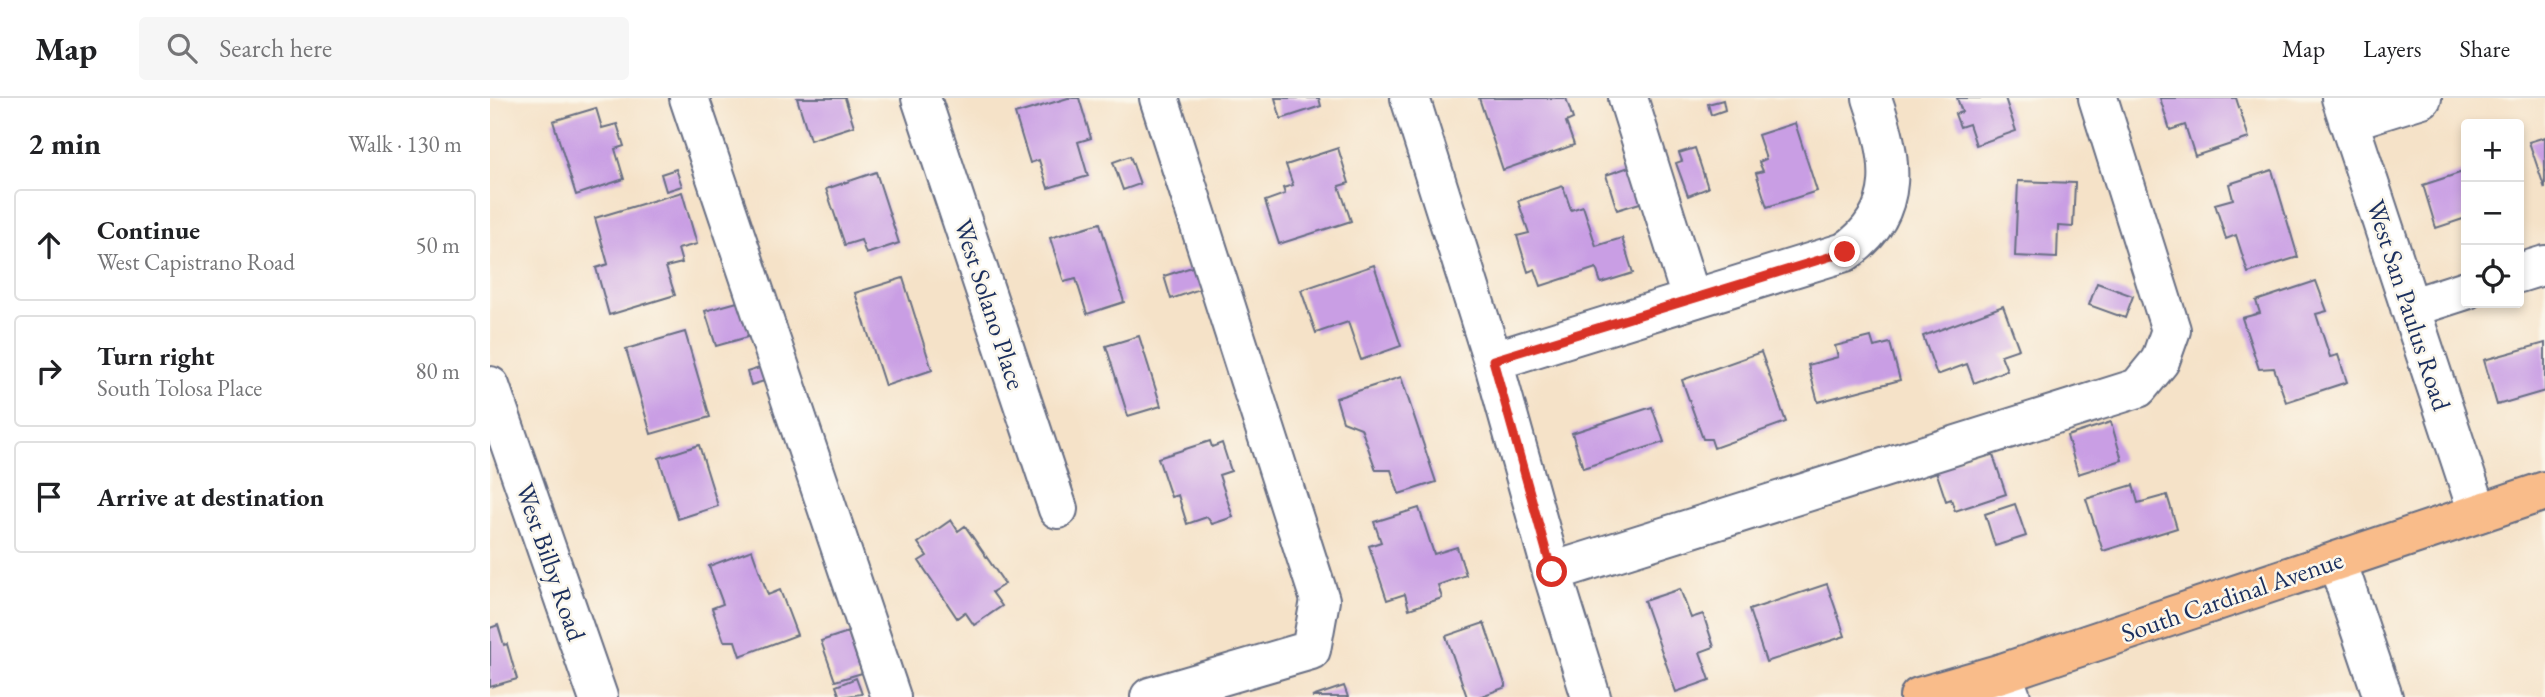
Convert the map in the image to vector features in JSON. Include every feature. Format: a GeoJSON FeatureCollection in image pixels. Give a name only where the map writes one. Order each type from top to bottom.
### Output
{"type":"FeatureCollection","features":[{"type":"Feature","properties":{"kind":"main road","name":"South Cardinal Avenue"},"geometry":{"type":"LineString","coordinates":[[1919,697],[2006,685],[2337,561],[2545,491]]}},
{"type":"Feature","properties":{"kind":"street"},"geometry":{"type":"LineString","coordinates":[[689,98],[891,697]]}},
{"type":"Feature","properties":{"kind":"street","name":"West Solano Place"},"geometry":{"type":"LineString","coordinates":[[921,98],[1058,509]]}},
{"type":"Feature","properties":{"kind":"street"},"geometry":{"type":"LineString","coordinates":[[1150,697],[1311,650],[1320,600],[1159,98]]}},
{"type":"Feature","properties":{"kind":"street"},"geometry":{"type":"LineString","coordinates":[[1409,98],[1493,360],[1552,572],[1591,697]]}},
{"type":"Feature","properties":{"kind":"street"},"geometry":{"type":"LineString","coordinates":[[1628,98],[1691,298]]}},
{"type":"Feature","properties":{"kind":"street"},"geometry":{"type":"LineString","coordinates":[[1493,360],[1845,252],[1860,242],[1886,205],[1889,178],[1888,152],[1872,98]]}},
{"type":"Feature","properties":{"kind":"street"},"geometry":{"type":"LineString","coordinates":[[1552,572],[2138,387],[2160,361],[2171,330],[2098,98]]}},
{"type":"Feature","properties":{"kind":"street"},"geometry":{"type":"LineString","coordinates":[[2345,110],[2422,98]]}},
{"type":"Feature","properties":{"kind":"street","name":"West San Paulus Road"},"geometry":{"type":"LineString","coordinates":[[2345,110],[2478,513]]}},
{"type":"Feature","properties":{"kind":"street"},"geometry":{"type":"LineString","coordinates":[[2524,271],[2545,265]]}},
{"type":"Feature","properties":{"kind":"street"},"geometry":{"type":"LineString","coordinates":[[2410,308],[2461,292]]}},
{"type":"Feature","properties":{"kind":"street","name":"West Bilby Road"},"geometry":{"type":"LineString","coordinates":[[490,386],[598,697]]}},
{"type":"Feature","properties":{"kind":"street"},"geometry":{"type":"LineString","coordinates":[[2337,561],[2383,697]]}},
{"type":"Feature","properties":{"kind":"building"},"geometry":{"type":"Polygon","coordinates":[[[797,98],[845,98],[854,126],[810,140],[797,98]]]}},
{"type":"Feature","properties":{"kind":"building"},"geometry":{"type":"Polygon","coordinates":[[[1068,98],[1079,98],[1091,138],[1078,142],[1088,176],[1048,188],[1039,160],[1030,163],[1015,114],[1068,98]]]}},
{"type":"Feature","properties":{"kind":"building"},"geometry":{"type":"Polygon","coordinates":[[[1275,98],[1319,98],[1321,106],[1281,119],[1275,98]]]}},
{"type":"Feature","properties":{"kind":"building"},"geometry":{"type":"Polygon","coordinates":[[[1479,98],[1566,98],[1573,119],[1566,122],[1574,145],[1503,170],[1479,98]]]}},
{"type":"Feature","properties":{"kind":"building"},"geometry":{"type":"Polygon","coordinates":[[[1957,98],[2005,98],[2016,131],[1976,145],[1969,124],[1960,127],[1955,114],[1962,112],[1957,98]]]}},
{"type":"Feature","properties":{"kind":"building"},"geometry":{"type":"Polygon","coordinates":[[[2160,98],[2236,98],[2249,138],[2195,156],[2185,125],[2170,130],[2160,98]]]}},
{"type":"Feature","properties":{"kind":"building"},"geometry":{"type":"Polygon","coordinates":[[[1723,100],[1725,110],[1711,115],[1708,104],[1723,100]]]}},
{"type":"Feature","properties":{"kind":"building"},"geometry":{"type":"Polygon","coordinates":[[[596,108],[602,128],[617,124],[624,146],[615,149],[624,179],[576,195],[553,121],[596,108]]]}},
{"type":"Feature","properties":{"kind":"building"},"geometry":{"type":"Polygon","coordinates":[[[1795,123],[1817,191],[1767,207],[1756,173],[1763,171],[1759,162],[1766,159],[1758,135],[1795,123]]]}},
{"type":"Feature","properties":{"kind":"building"},"geometry":{"type":"Polygon","coordinates":[[[2545,137],[2545,189],[2529,142],[2545,137]]]}},
{"type":"Feature","properties":{"kind":"building"},"geometry":{"type":"Polygon","coordinates":[[[1338,148],[1349,183],[1339,186],[1351,221],[1279,244],[1265,201],[1285,194],[1283,188],[1293,185],[1286,165],[1338,148]]]}},
{"type":"Feature","properties":{"kind":"building"},"geometry":{"type":"Polygon","coordinates":[[[1695,148],[1708,188],[1688,196],[1676,163],[1682,161],[1679,153],[1695,148]]]}},
{"type":"Feature","properties":{"kind":"building"},"geometry":{"type":"Polygon","coordinates":[[[1130,156],[1140,184],[1123,190],[1113,162],[1130,156]]]}},
{"type":"Feature","properties":{"kind":"building"},"geometry":{"type":"Polygon","coordinates":[[[1632,166],[1643,202],[1617,210],[1606,175],[1632,166]]]}},
{"type":"Feature","properties":{"kind":"building"},"geometry":{"type":"Polygon","coordinates":[[[676,169],[682,186],[666,191],[661,174],[676,169]]]}},
{"type":"Feature","properties":{"kind":"building"},"geometry":{"type":"Polygon","coordinates":[[[2272,170],[2298,257],[2248,273],[2236,235],[2226,239],[2215,204],[2233,199],[2229,184],[2272,170]]]}},
{"type":"Feature","properties":{"kind":"building"},"geometry":{"type":"Polygon","coordinates":[[[876,172],[899,243],[866,254],[861,240],[845,245],[826,189],[876,172]]]}},
{"type":"Feature","properties":{"kind":"building"},"geometry":{"type":"Polygon","coordinates":[[[2461,173],[2461,220],[2436,228],[2423,185],[2461,173]]]}},
{"type":"Feature","properties":{"kind":"building"},"geometry":{"type":"Polygon","coordinates":[[[2018,181],[2075,183],[2073,227],[2058,226],[2057,258],[2015,256],[2018,181]]]}},
{"type":"Feature","properties":{"kind":"building"},"geometry":{"type":"Polygon","coordinates":[[[1563,186],[1571,210],[1583,206],[1596,246],[1622,238],[1633,273],[1601,283],[1596,268],[1541,286],[1535,269],[1528,272],[1517,236],[1529,233],[1518,201],[1563,186]]]}},
{"type":"Feature","properties":{"kind":"building"},"geometry":{"type":"Polygon","coordinates":[[[682,192],[697,244],[678,249],[682,263],[666,267],[675,295],[609,315],[596,268],[608,264],[595,218],[682,192]]]}},
{"type":"Feature","properties":{"kind":"building"},"geometry":{"type":"Polygon","coordinates":[[[1100,223],[1124,302],[1087,314],[1076,279],[1064,282],[1050,238],[1100,223]]]}},
{"type":"Feature","properties":{"kind":"building"},"geometry":{"type":"Polygon","coordinates":[[[1374,265],[1401,346],[1361,360],[1348,322],[1316,333],[1301,290],[1374,265]]]}},
{"type":"Feature","properties":{"kind":"building"},"geometry":{"type":"Polygon","coordinates":[[[1195,266],[1203,288],[1171,299],[1164,276],[1195,266]]]}},
{"type":"Feature","properties":{"kind":"building"},"geometry":{"type":"Polygon","coordinates":[[[903,278],[932,370],[885,386],[855,293],[903,278]]]}},
{"type":"Feature","properties":{"kind":"building"},"geometry":{"type":"Polygon","coordinates":[[[2316,281],[2327,311],[2316,314],[2330,357],[2338,355],[2347,382],[2286,402],[2274,368],[2259,369],[2242,318],[2260,313],[2256,301],[2316,281]]]}},
{"type":"Feature","properties":{"kind":"building"},"geometry":{"type":"Polygon","coordinates":[[[2097,283],[2133,296],[2125,318],[2089,305],[2097,283]]]}},
{"type":"Feature","properties":{"kind":"building"},"geometry":{"type":"Polygon","coordinates":[[[741,301],[751,336],[716,346],[705,311],[741,301]]]}},
{"type":"Feature","properties":{"kind":"building"},"geometry":{"type":"Polygon","coordinates":[[[2003,306],[2019,349],[2001,355],[2007,370],[1974,383],[1967,364],[1937,375],[1923,336],[2003,306]]]}},
{"type":"Feature","properties":{"kind":"building"},"geometry":{"type":"Polygon","coordinates":[[[685,332],[710,417],[651,434],[626,349],[685,332]]]}},
{"type":"Feature","properties":{"kind":"building"},"geometry":{"type":"Polygon","coordinates":[[[1139,336],[1161,406],[1128,416],[1106,346],[1139,336]]]}},
{"type":"Feature","properties":{"kind":"building"},"geometry":{"type":"Polygon","coordinates":[[[1871,337],[1874,347],[1890,343],[1900,380],[1818,402],[1808,365],[1838,357],[1835,346],[1871,337]]]}},
{"type":"Feature","properties":{"kind":"building"},"geometry":{"type":"Polygon","coordinates":[[[2545,343],[2545,391],[2497,405],[2484,360],[2545,343]]]}},
{"type":"Feature","properties":{"kind":"building"},"geometry":{"type":"Polygon","coordinates":[[[1761,352],[1786,422],[1714,448],[1711,439],[1703,439],[1682,380],[1761,352]]]}},
{"type":"Feature","properties":{"kind":"building"},"geometry":{"type":"Polygon","coordinates":[[[766,366],[771,379],[751,385],[747,372],[766,366]]]}},
{"type":"Feature","properties":{"kind":"building"},"geometry":{"type":"Polygon","coordinates":[[[1401,377],[1436,482],[1399,494],[1391,470],[1376,470],[1361,428],[1343,421],[1336,398],[1401,377]]]}},
{"type":"Feature","properties":{"kind":"building"},"geometry":{"type":"Polygon","coordinates":[[[1652,407],[1664,442],[1583,468],[1572,433],[1652,407]]]}},
{"type":"Feature","properties":{"kind":"building"},"geometry":{"type":"Polygon","coordinates":[[[2111,422],[2122,460],[2078,474],[2067,436],[2111,422]]]}},
{"type":"Feature","properties":{"kind":"building"},"geometry":{"type":"Polygon","coordinates":[[[1210,441],[1212,447],[1222,443],[1231,471],[1219,475],[1233,517],[1212,524],[1207,517],[1187,524],[1178,495],[1171,497],[1158,458],[1210,441]]]}},
{"type":"Feature","properties":{"kind":"building"},"geometry":{"type":"Polygon","coordinates":[[[699,445],[718,506],[678,519],[659,458],[699,445]]]}},
{"type":"Feature","properties":{"kind":"building"},"geometry":{"type":"Polygon","coordinates":[[[1991,449],[2006,494],[1955,511],[1951,499],[1946,501],[1935,468],[1991,449]]]}},
{"type":"Feature","properties":{"kind":"building"},"geometry":{"type":"Polygon","coordinates":[[[2133,485],[2138,503],[2167,495],[2177,528],[2103,551],[2086,499],[2133,485]]]}},
{"type":"Feature","properties":{"kind":"building"},"geometry":{"type":"Polygon","coordinates":[[[2015,504],[2026,536],[1995,546],[1985,514],[2015,504]]]}},
{"type":"Feature","properties":{"kind":"building"},"geometry":{"type":"Polygon","coordinates":[[[1419,508],[1434,554],[1457,547],[1466,575],[1438,585],[1442,598],[1409,609],[1405,594],[1387,600],[1369,546],[1381,542],[1374,522],[1419,508]]]}},
{"type":"Feature","properties":{"kind":"building"},"geometry":{"type":"Polygon","coordinates":[[[951,520],[958,531],[965,526],[1005,584],[992,592],[1002,606],[974,625],[965,612],[957,618],[919,561],[927,556],[918,543],[951,520]]]}},
{"type":"Feature","properties":{"kind":"building"},"geometry":{"type":"Polygon","coordinates":[[[752,550],[768,595],[780,590],[797,635],[740,656],[735,641],[724,641],[712,608],[723,604],[709,566],[752,550]]]}},
{"type":"Feature","properties":{"kind":"building"},"geometry":{"type":"Polygon","coordinates":[[[1827,584],[1845,636],[1766,662],[1749,610],[1827,584]]]}},
{"type":"Feature","properties":{"kind":"building"},"geometry":{"type":"Polygon","coordinates":[[[1680,589],[1691,618],[1703,614],[1714,647],[1700,652],[1710,680],[1676,692],[1644,601],[1680,589]]]}},
{"type":"Feature","properties":{"kind":"building"},"geometry":{"type":"Polygon","coordinates":[[[1484,623],[1506,687],[1479,697],[1467,697],[1446,636],[1484,623]]]}},
{"type":"Feature","properties":{"kind":"building"},"geometry":{"type":"Polygon","coordinates":[[[498,625],[504,645],[507,644],[517,679],[490,687],[490,628],[498,625]]]}},
{"type":"Feature","properties":{"kind":"building"},"geometry":{"type":"Polygon","coordinates":[[[848,632],[862,673],[835,681],[821,641],[848,632]]]}},
{"type":"Feature","properties":{"kind":"building"},"geometry":{"type":"Polygon","coordinates":[[[856,678],[862,694],[840,697],[836,686],[856,678]]]}},
{"type":"Feature","properties":{"kind":"building"},"geometry":{"type":"Polygon","coordinates":[[[1344,686],[1348,697],[1312,697],[1344,686]]]}},
{"type":"Feature","properties":{"kind":"route"},"geometry":{"type":"LineString","coordinates":[[1552,572],[1493,360],[1845,252]]}}]}
